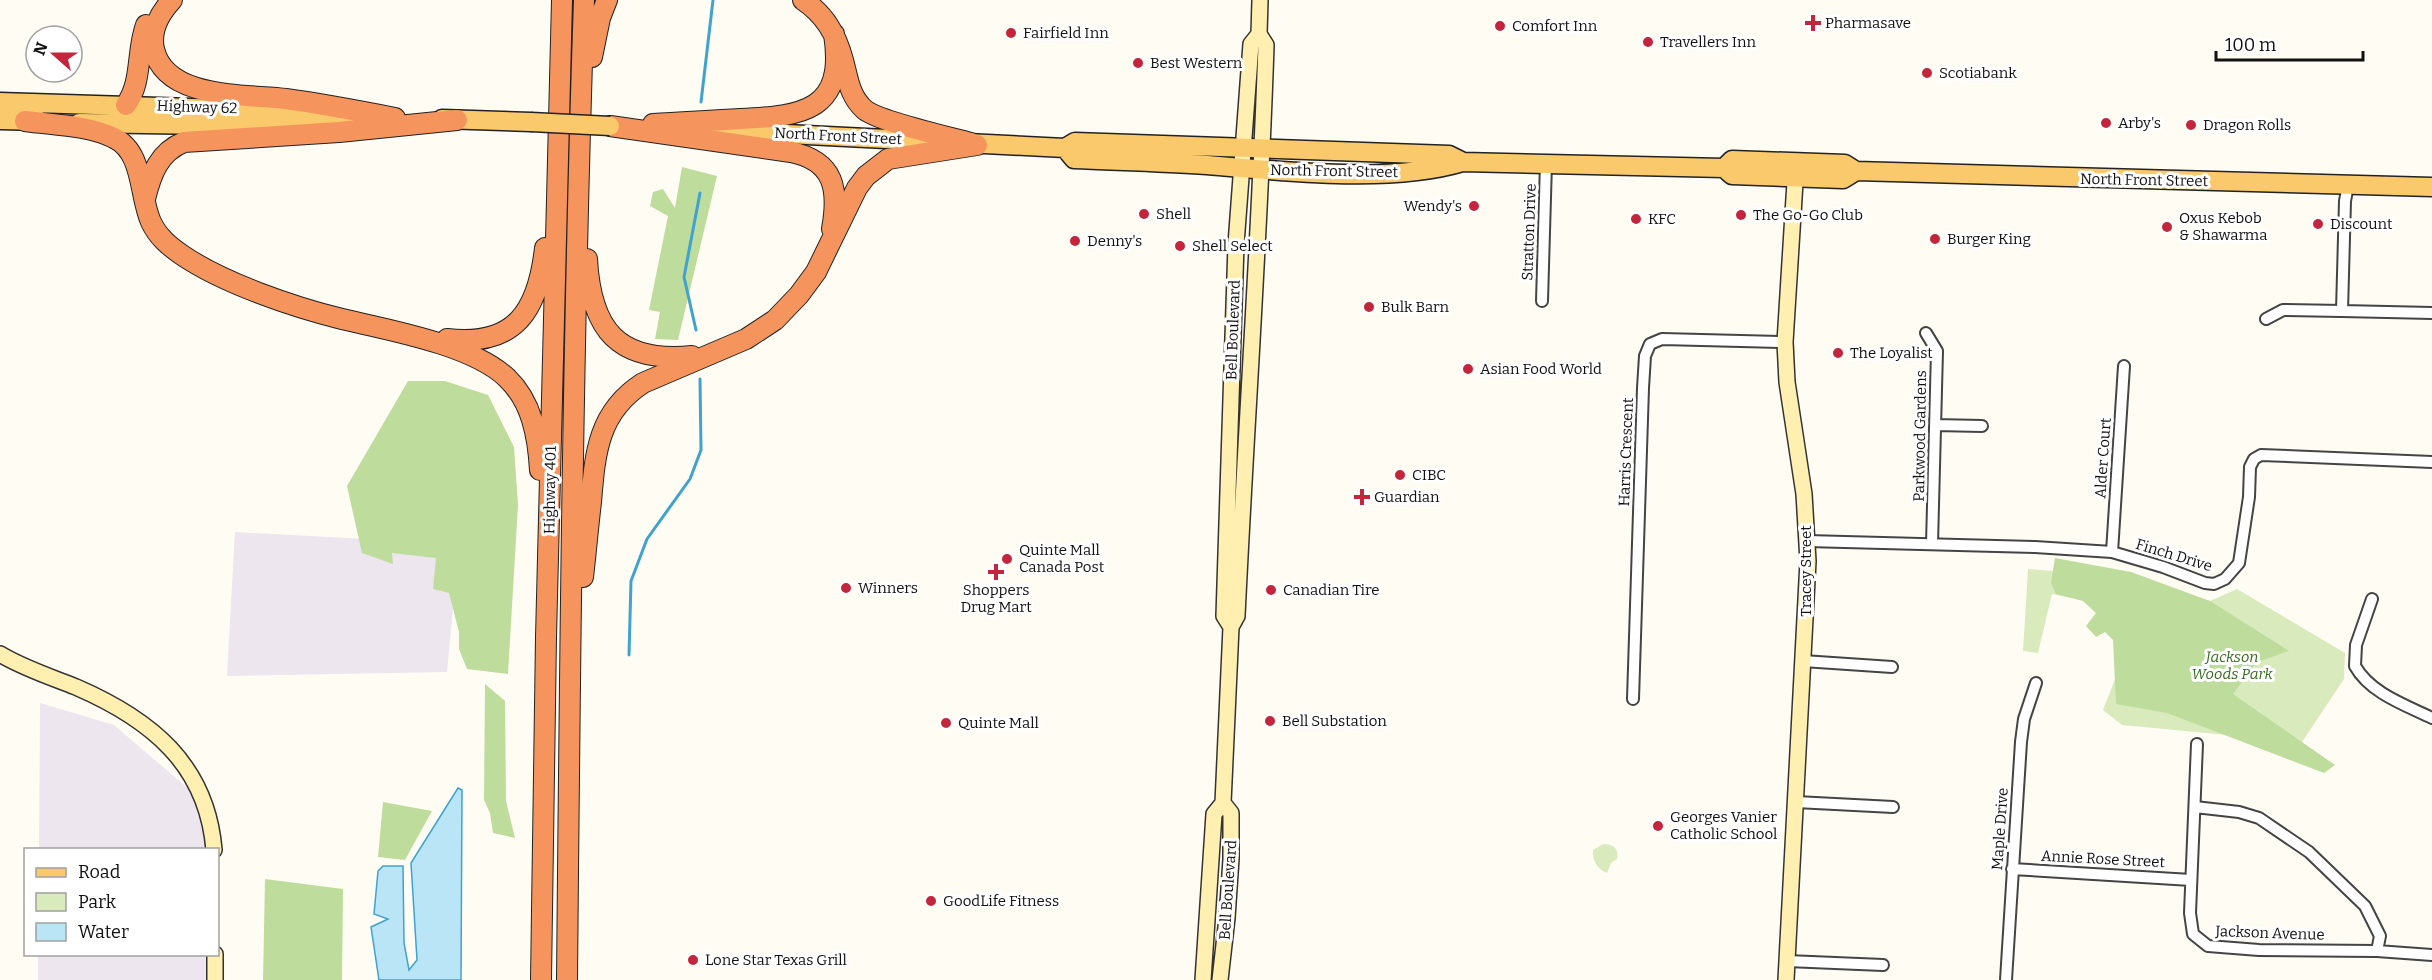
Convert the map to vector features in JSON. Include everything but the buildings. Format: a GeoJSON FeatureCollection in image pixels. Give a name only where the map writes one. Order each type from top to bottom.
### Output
{"type":"FeatureCollection","features":[{"type":"Feature","properties":{"kind":"highway"},"geometry":{"type":"LineString","coordinates":[[126,105],[133,95],[138,80],[141,42],[145,28],[162,0]]}},
{"type":"Feature","properties":{"kind":"highway"},"geometry":{"type":"LineString","coordinates":[[172,0],[157,21],[153,45],[161,66],[178,80],[211,92],[284,99],[395,118]]}},
{"type":"Feature","properties":{"kind":"highway"},"geometry":{"type":"LineString","coordinates":[[388,330],[454,340],[478,340],[504,333],[525,314],[537,293],[543,269],[560,97],[551,0]]}},
{"type":"Feature","properties":{"kind":"highway","name":"Highway 401"},"geometry":{"type":"LineString","coordinates":[[541,980],[546,637],[562,0]]}},
{"type":"Feature","properties":{"kind":"highway","name":"Highway 401"},"geometry":{"type":"LineString","coordinates":[[567,980],[569,719],[584,0]]}},
{"type":"Feature","properties":{"kind":"highway"},"geometry":{"type":"LineString","coordinates":[[607,0],[595,39],[580,147],[588,266],[592,289],[603,325],[619,343],[646,355],[674,357],[707,355]]}},
{"type":"Feature","properties":{"kind":"highway"},"geometry":{"type":"LineString","coordinates":[[803,0],[821,15],[834,34],[854,96],[868,111],[977,145]]}},
{"type":"Feature","properties":{"kind":"highway"},"geometry":{"type":"LineString","coordinates":[[610,126],[780,118],[797,113],[822,98],[834,81],[838,62],[834,34]]}},
{"type":"Feature","properties":{"kind":"highway"},"geometry":{"type":"LineString","coordinates":[[145,199],[158,163],[169,150],[184,142],[339,132],[457,120]]}},
{"type":"Feature","properties":{"kind":"highway"},"geometry":{"type":"LineString","coordinates":[[25,121],[94,132],[119,141],[127,148],[134,161],[148,215],[159,236],[192,262],[300,307],[388,330],[480,359],[508,379],[525,402],[538,449],[546,637]]}},
{"type":"Feature","properties":{"kind":"highway"},"geometry":{"type":"LineString","coordinates":[[610,126],[791,152],[814,159],[829,174],[835,198],[832,227],[825,255]]}},
{"type":"Feature","properties":{"kind":"highway"},"geometry":{"type":"LineString","coordinates":[[569,719],[594,468],[602,431],[610,416],[629,392],[643,383],[746,339],[775,320],[804,289],[825,255],[857,188],[876,167],[888,159],[977,145]]}},
{"type":"Feature","properties":{"kind":"main road","name":"Bell Boulevard"},"geometry":{"type":"LineString","coordinates":[[1203,980],[1214,814],[1223,802],[1231,627],[1237,616],[1263,149],[1266,45],[1259,34],[1260,0]]}},
{"type":"Feature","properties":{"kind":"main road","name":"Bell Boulevard"},"geometry":{"type":"LineString","coordinates":[[1231,627],[1224,616],[1236,244],[1251,44],[1259,34]]}},
{"type":"Feature","properties":{"kind":"main road","name":"Highway 62"},"geometry":{"type":"LineString","coordinates":[[0,100],[321,111],[395,118],[610,126]]}},
{"type":"Feature","properties":{"kind":"main road","name":"Highway 62"},"geometry":{"type":"LineString","coordinates":[[0,120],[264,126],[395,118]]}},
{"type":"Feature","properties":{"kind":"main road","name":"North Front Street"},"geometry":{"type":"LineString","coordinates":[[610,126],[828,135],[977,145],[1065,148],[1075,142],[1449,155],[1463,162]]}},
{"type":"Feature","properties":{"kind":"main road","name":"North Front Street"},"geometry":{"type":"LineString","coordinates":[[1065,148],[1074,159],[1262,170],[1386,173],[1450,166],[1463,162],[1724,168],[1732,160],[1796,170],[1845,164],[1856,171],[2432,187]]}},
{"type":"Feature","properties":{"kind":"main road","name":"Tracey Street"},"geometry":{"type":"LineString","coordinates":[[1786,980],[1808,541],[1804,494],[1787,382],[1785,342],[1796,170]]}},
{"type":"Feature","properties":{"kind":"main road"},"geometry":{"type":"LineString","coordinates":[[0,654],[115,705],[160,736],[183,763],[195,784],[210,819],[214,848]]}},
{"type":"Feature","properties":{"kind":"main road","name":"Bell Boulevard"},"geometry":{"type":"LineString","coordinates":[[1220,980],[1227,918],[1232,813],[1223,802]]}},
{"type":"Feature","properties":{"kind":"main road"},"geometry":{"type":"LineString","coordinates":[[215,956],[215,980]]}},
{"type":"Feature","properties":{"kind":"street","name":"Stratton Drive"},"geometry":{"type":"LineString","coordinates":[[1542,301],[1546,163]]}},
{"type":"Feature","properties":{"kind":"street"},"geometry":{"type":"LineString","coordinates":[[2342,311],[2345,201],[2348,185]]}},
{"type":"Feature","properties":{"kind":"street"},"geometry":{"type":"LineString","coordinates":[[2266,319],[2283,310],[2432,313]]}},
{"type":"Feature","properties":{"kind":"street","name":"Parkwood Gardens"},"geometry":{"type":"LineString","coordinates":[[1926,333],[1937,351],[1932,544]]}},
{"type":"Feature","properties":{"kind":"street","name":"Harris Crescent"},"geometry":{"type":"LineString","coordinates":[[1633,699],[1643,388],[1645,356],[1650,344],[1662,339],[1785,342]]}},
{"type":"Feature","properties":{"kind":"street","name":"Alder Court"},"geometry":{"type":"LineString","coordinates":[[2112,552],[2124,366]]}},
{"type":"Feature","properties":{"kind":"street"},"geometry":{"type":"LineString","coordinates":[[1935,425],[1982,426]]}},
{"type":"Feature","properties":{"kind":"street","name":"Finch Drive"},"geometry":{"type":"LineString","coordinates":[[1808,541],[2112,552],[2163,567],[2205,584],[2214,584],[2225,579],[2239,563],[2249,497],[2250,467],[2254,459],[2261,455],[2432,462]]}},
{"type":"Feature","properties":{"kind":"street"},"geometry":{"type":"LineString","coordinates":[[2372,599],[2356,645],[2355,666],[2367,682],[2395,701],[2432,718]]}},
{"type":"Feature","properties":{"kind":"street"},"geometry":{"type":"LineString","coordinates":[[1803,661],[1892,667]]}},
{"type":"Feature","properties":{"kind":"street","name":"Maple Drive"},"geometry":{"type":"LineString","coordinates":[[2006,980],[2021,742],[2024,719],[2036,683]]}},
{"type":"Feature","properties":{"kind":"street","name":"Jackson Avenue"},"geometry":{"type":"LineString","coordinates":[[2197,744],[2190,913],[2193,934],[2208,946],[2259,950],[2377,951],[2432,955]]}},
{"type":"Feature","properties":{"kind":"street"},"geometry":{"type":"LineString","coordinates":[[1796,802],[1893,807]]}},
{"type":"Feature","properties":{"kind":"street"},"geometry":{"type":"LineString","coordinates":[[2194,807],[2240,812],[2259,818],[2309,852],[2365,906],[2380,936],[2377,951]]}},
{"type":"Feature","properties":{"kind":"street","name":"Annie Rose Street"},"geometry":{"type":"LineString","coordinates":[[2012,869],[2191,880]]}},
{"type":"Feature","properties":{"kind":"street"},"geometry":{"type":"LineString","coordinates":[[1787,961],[1883,965]]}},
{"type":"Feature","properties":{"kind":"shaded area"},"geometry":{"type":"Polygon","coordinates":[[[235,532],[459,544],[447,672],[227,676],[235,532]]]}},
{"type":"Feature","properties":{"kind":"shaded area"},"geometry":{"type":"Polygon","coordinates":[[[40,703],[114,725],[191,791],[208,848],[39,848],[40,703]]]}},
{"type":"Feature","properties":{"kind":"shaded area"},"geometry":{"type":"Polygon","coordinates":[[[38,956],[207,956],[207,980],[38,980],[38,956]]]}},
{"type":"Feature","properties":{"kind":"green space"},"geometry":{"type":"Polygon","coordinates":[[[682,167],[717,176],[678,340],[655,339],[660,312],[649,310],[668,216],[650,206],[653,192],[663,189],[675,208],[682,167]]]}},
{"type":"Feature","properties":{"kind":"green space"},"geometry":{"type":"Polygon","coordinates":[[[408,381],[445,381],[488,395],[514,447],[518,505],[508,674],[467,669],[459,649],[459,632],[449,593],[433,589],[436,558],[392,553],[393,564],[362,553],[347,486],[408,381]]]}},
{"type":"Feature","properties":{"kind":"green space","name":"Jackson Woods Park"},"geometry":{"type":"Polygon","coordinates":[[[2055,558],[2131,572],[2210,601],[2289,651],[2257,662],[2233,694],[2335,765],[2324,773],[2167,713],[2116,704],[2113,640],[2105,632],[2096,637],[2086,626],[2096,613],[2083,601],[2056,594],[2051,583],[2055,558]]]}},
{"type":"Feature","properties":{"kind":"green space","name":"Jackson Woods Park"},"geometry":{"type":"Polygon","coordinates":[[[2028,569],[2110,576],[2210,601],[2237,589],[2345,653],[2344,679],[2302,742],[2122,725],[2103,710],[2126,651],[2086,601],[2052,594],[2038,653],[2023,651],[2028,569]]]}},
{"type":"Feature","properties":{"kind":"green space"},"geometry":{"type":"Polygon","coordinates":[[[485,684],[505,701],[506,801],[515,838],[493,833],[490,813],[484,800],[485,684]]]}},
{"type":"Feature","properties":{"kind":"green space"},"geometry":{"type":"Polygon","coordinates":[[[383,802],[432,811],[405,860],[378,857],[383,802]]]}},
{"type":"Feature","properties":{"kind":"green space"},"geometry":{"type":"Polygon","coordinates":[[[1603,844],[1612,846],[1617,852],[1617,859],[1611,863],[1607,873],[1598,867],[1593,857],[1593,850],[1603,844]]]}},
{"type":"Feature","properties":{"kind":"green space"},"geometry":{"type":"Polygon","coordinates":[[[265,879],[343,889],[342,980],[263,980],[265,879]]]}},
{"type":"Feature","properties":{"kind":"water"},"geometry":{"type":"Polygon","coordinates":[[[458,788],[462,790],[461,980],[379,980],[371,927],[388,919],[374,914],[378,871],[383,866],[403,866],[404,943],[409,970],[417,960],[411,863],[458,788]]]}},
{"type":"Feature","properties":{"kind":"waterway"},"geometry":{"type":"LineString","coordinates":[[701,102],[713,0]]}},
{"type":"Feature","properties":{"kind":"waterway"},"geometry":{"type":"LineString","coordinates":[[696,330],[684,277],[700,193]]}},
{"type":"Feature","properties":{"kind":"waterway"},"geometry":{"type":"LineString","coordinates":[[629,655],[631,581],[647,539],[690,479],[701,450],[700,379]]}},
{"type":"Feature","properties":{"kind":"place","name":"Pharmasave"},"geometry":{"type":"Point","coordinates":[1813,23]}},
{"type":"Feature","properties":{"kind":"place","name":"Comfort Inn"},"geometry":{"type":"Point","coordinates":[1500,26]}},
{"type":"Feature","properties":{"kind":"place","name":"Fairfield Inn"},"geometry":{"type":"Point","coordinates":[1011,33]}},
{"type":"Feature","properties":{"kind":"place","name":"Travellers Inn"},"geometry":{"type":"Point","coordinates":[1648,42]}},
{"type":"Feature","properties":{"kind":"place","name":"Best Western"},"geometry":{"type":"Point","coordinates":[1138,63]}},
{"type":"Feature","properties":{"kind":"place","name":"Scotiabank"},"geometry":{"type":"Point","coordinates":[1927,73]}},
{"type":"Feature","properties":{"kind":"place","name":"Arby's"},"geometry":{"type":"Point","coordinates":[2106,123]}},
{"type":"Feature","properties":{"kind":"place","name":"Dragon Rolls"},"geometry":{"type":"Point","coordinates":[2191,125]}},
{"type":"Feature","properties":{"kind":"place","name":"Wendy's"},"geometry":{"type":"Point","coordinates":[1474,206]}},
{"type":"Feature","properties":{"kind":"place","name":"Shell"},"geometry":{"type":"Point","coordinates":[1144,214]}},
{"type":"Feature","properties":{"kind":"place","name":"The Go-Go Club"},"geometry":{"type":"Point","coordinates":[1741,215]}},
{"type":"Feature","properties":{"kind":"place","name":"KFC"},"geometry":{"type":"Point","coordinates":[1636,219]}},
{"type":"Feature","properties":{"kind":"place","name":"Discount"},"geometry":{"type":"Point","coordinates":[2318,224]}},
{"type":"Feature","properties":{"kind":"place","name":"Oxus Kebob & Shawarma"},"geometry":{"type":"Point","coordinates":[2167,227]}},
{"type":"Feature","properties":{"kind":"place","name":"Burger King"},"geometry":{"type":"Point","coordinates":[1935,239]}},
{"type":"Feature","properties":{"kind":"place","name":"Denny's"},"geometry":{"type":"Point","coordinates":[1075,241]}},
{"type":"Feature","properties":{"kind":"place","name":"Shell Select"},"geometry":{"type":"Point","coordinates":[1180,246]}},
{"type":"Feature","properties":{"kind":"place","name":"Bulk Barn"},"geometry":{"type":"Point","coordinates":[1369,307]}},
{"type":"Feature","properties":{"kind":"place","name":"The Loyalist"},"geometry":{"type":"Point","coordinates":[1838,353]}},
{"type":"Feature","properties":{"kind":"place","name":"Asian Food World"},"geometry":{"type":"Point","coordinates":[1468,369]}},
{"type":"Feature","properties":{"kind":"place","name":"CIBC"},"geometry":{"type":"Point","coordinates":[1400,475]}},
{"type":"Feature","properties":{"kind":"place","name":"Guardian"},"geometry":{"type":"Point","coordinates":[1362,497]}},
{"type":"Feature","properties":{"kind":"place","name":"Quinte Mall Canada Post"},"geometry":{"type":"Point","coordinates":[1007,559]}},
{"type":"Feature","properties":{"kind":"place","name":"Shoppers Drug Mart"},"geometry":{"type":"Point","coordinates":[996,572]}},
{"type":"Feature","properties":{"kind":"place","name":"Winners"},"geometry":{"type":"Point","coordinates":[846,588]}},
{"type":"Feature","properties":{"kind":"place","name":"Canadian Tire"},"geometry":{"type":"Point","coordinates":[1271,590]}},
{"type":"Feature","properties":{"kind":"place","name":"Bell Substation"},"geometry":{"type":"Point","coordinates":[1270,721]}},
{"type":"Feature","properties":{"kind":"place","name":"Quinte Mall"},"geometry":{"type":"Point","coordinates":[946,723]}},
{"type":"Feature","properties":{"kind":"place","name":"Georges Vanier Catholic School"},"geometry":{"type":"Point","coordinates":[1658,826]}},
{"type":"Feature","properties":{"kind":"place","name":"GoodLife Fitness"},"geometry":{"type":"Point","coordinates":[931,901]}},
{"type":"Feature","properties":{"kind":"place","name":"Lone Star Texas Grill"},"geometry":{"type":"Point","coordinates":[693,960]}}]}
